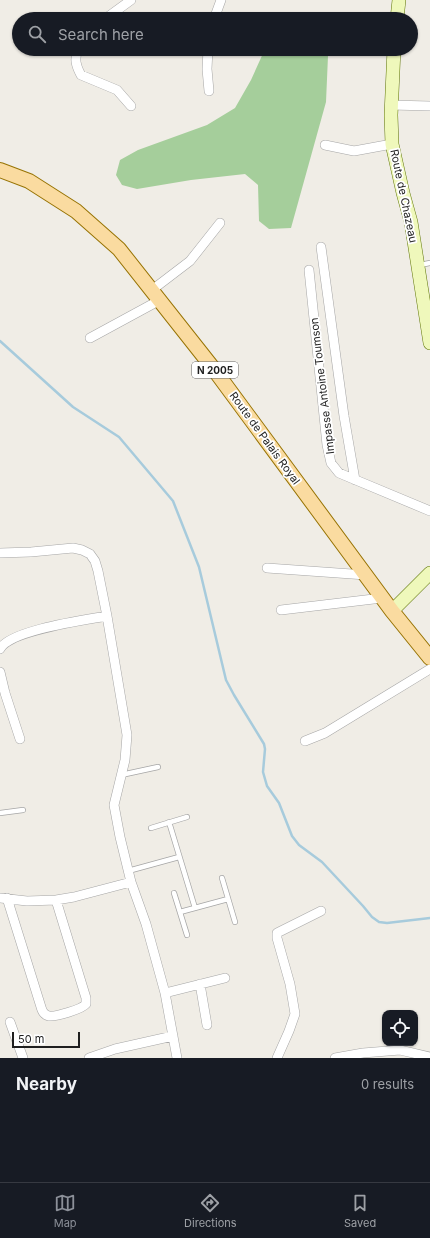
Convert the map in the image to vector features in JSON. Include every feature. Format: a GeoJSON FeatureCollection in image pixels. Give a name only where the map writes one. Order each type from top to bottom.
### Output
{"type":"FeatureCollection","features":[{"type":"Feature","properties":{"kind":"main road"},"geometry":{"type":"LineString","coordinates":[[398,12],[399,0]]}},
{"type":"Feature","properties":{"kind":"main road","name":"Route de Chazeau"},"geometry":{"type":"LineString","coordinates":[[394,56],[391,105],[392,144],[403,193],[424,264],[430,343]]}},
{"type":"Feature","properties":{"kind":"main road","name":"Route de Palais Royal"},"geometry":{"type":"LineString","coordinates":[[0,170],[29,181],[76,211],[119,249],[213,368],[392,611]]}},
{"type":"Feature","properties":{"kind":"main road"},"geometry":{"type":"LineString","coordinates":[[392,611],[430,573]]}},
{"type":"Feature","properties":{"kind":"main road","name":"N 2005"},"geometry":{"type":"LineString","coordinates":[[392,611],[430,658]]}},
{"type":"Feature","properties":{"kind":"street"},"geometry":{"type":"LineString","coordinates":[[115,12],[131,0]]}},
{"type":"Feature","properties":{"kind":"street"},"geometry":{"type":"LineString","coordinates":[[217,12],[221,0]]}},
{"type":"Feature","properties":{"kind":"street"},"geometry":{"type":"LineString","coordinates":[[75,56],[76,67],[81,75],[117,90],[131,106]]}},
{"type":"Feature","properties":{"kind":"street"},"geometry":{"type":"LineString","coordinates":[[208,56],[209,91]]}},
{"type":"Feature","properties":{"kind":"street"},"geometry":{"type":"LineString","coordinates":[[391,105],[430,106]]}},
{"type":"Feature","properties":{"kind":"street"},"geometry":{"type":"LineString","coordinates":[[326,145],[354,151],[392,144]]}},
{"type":"Feature","properties":{"kind":"street"},"geometry":{"type":"LineString","coordinates":[[90,338],[156,295],[190,261],[220,224]]}},
{"type":"Feature","properties":{"kind":"street"},"geometry":{"type":"LineString","coordinates":[[321,247],[344,416],[355,480]]}},
{"type":"Feature","properties":{"kind":"street","name":"Impasse Antoine Toumson"},"geometry":{"type":"LineString","coordinates":[[309,270],[326,444],[331,463],[339,473],[430,511]]}},
{"type":"Feature","properties":{"kind":"street"},"geometry":{"type":"LineString","coordinates":[[0,553],[73,548],[90,554],[98,571],[127,736],[125,760],[114,805],[128,871],[146,924],[165,993],[177,1058]]}},
{"type":"Feature","properties":{"kind":"street"},"geometry":{"type":"LineString","coordinates":[[267,568],[366,575]]}},
{"type":"Feature","properties":{"kind":"street"},"geometry":{"type":"LineString","coordinates":[[281,610],[382,598]]}},
{"type":"Feature","properties":{"kind":"street"},"geometry":{"type":"LineString","coordinates":[[0,649],[9,639],[48,627],[107,616]]}},
{"type":"Feature","properties":{"kind":"street"},"geometry":{"type":"LineString","coordinates":[[304,741],[325,733],[430,669]]}},
{"type":"Feature","properties":{"kind":"street"},"geometry":{"type":"LineString","coordinates":[[0,672],[5,693],[20,739]]}},
{"type":"Feature","properties":{"kind":"street"},"geometry":{"type":"LineString","coordinates":[[56,900],[86,998],[86,1004],[80,1009],[50,1016],[45,1014],[41,1007],[3,898],[28,901],[56,900],[74,897],[131,882]]}},
{"type":"Feature","properties":{"kind":"street"},"geometry":{"type":"LineString","coordinates":[[277,1058],[295,1014],[290,984],[277,938],[278,932],[321,911]]}},
{"type":"Feature","properties":{"kind":"street"},"geometry":{"type":"LineString","coordinates":[[165,993],[225,978]]}},
{"type":"Feature","properties":{"kind":"street"},"geometry":{"type":"LineString","coordinates":[[200,984],[207,1025]]}},
{"type":"Feature","properties":{"kind":"street"},"geometry":{"type":"LineString","coordinates":[[10,1022],[23,1058]]}},
{"type":"Feature","properties":{"kind":"street"},"geometry":{"type":"LineString","coordinates":[[89,1058],[115,1049],[173,1036]]}},
{"type":"Feature","properties":{"kind":"street"},"geometry":{"type":"LineString","coordinates":[[335,1058],[363,1053],[400,1050],[430,1057]]}},
{"type":"Feature","properties":{"kind":"lane"},"geometry":{"type":"LineString","coordinates":[[121,775],[158,767]]}},
{"type":"Feature","properties":{"kind":"lane"},"geometry":{"type":"LineString","coordinates":[[0,813],[23,810]]}},
{"type":"Feature","properties":{"kind":"lane"},"geometry":{"type":"LineString","coordinates":[[151,828],[187,817]]}},
{"type":"Feature","properties":{"kind":"lane"},"geometry":{"type":"LineString","coordinates":[[169,822],[195,908]]}},
{"type":"Feature","properties":{"kind":"lane"},"geometry":{"type":"LineString","coordinates":[[128,871],[179,857]]}},
{"type":"Feature","properties":{"kind":"lane"},"geometry":{"type":"LineString","coordinates":[[222,878],[235,922]]}},
{"type":"Feature","properties":{"kind":"lane"},"geometry":{"type":"LineString","coordinates":[[174,893],[187,935]]}},
{"type":"Feature","properties":{"kind":"lane"},"geometry":{"type":"LineString","coordinates":[[180,912],[228,899]]}},
{"type":"Feature","properties":{"kind":"green space"},"geometry":{"type":"Polygon","coordinates":[[[262,56],[328,56],[326,102],[291,228],[269,229],[259,221],[258,185],[245,174],[191,180],[137,189],[122,185],[116,175],[120,160],[138,150],[207,125],[235,108],[251,80],[262,56]]]}},
{"type":"Feature","properties":{"kind":"waterway"},"geometry":{"type":"LineString","coordinates":[[0,341],[73,407],[119,437],[173,501],[199,567],[226,680],[264,744],[263,772],[267,786],[279,803],[292,836],[299,845],[322,862],[372,917],[379,922],[387,923],[430,918]]}}]}
